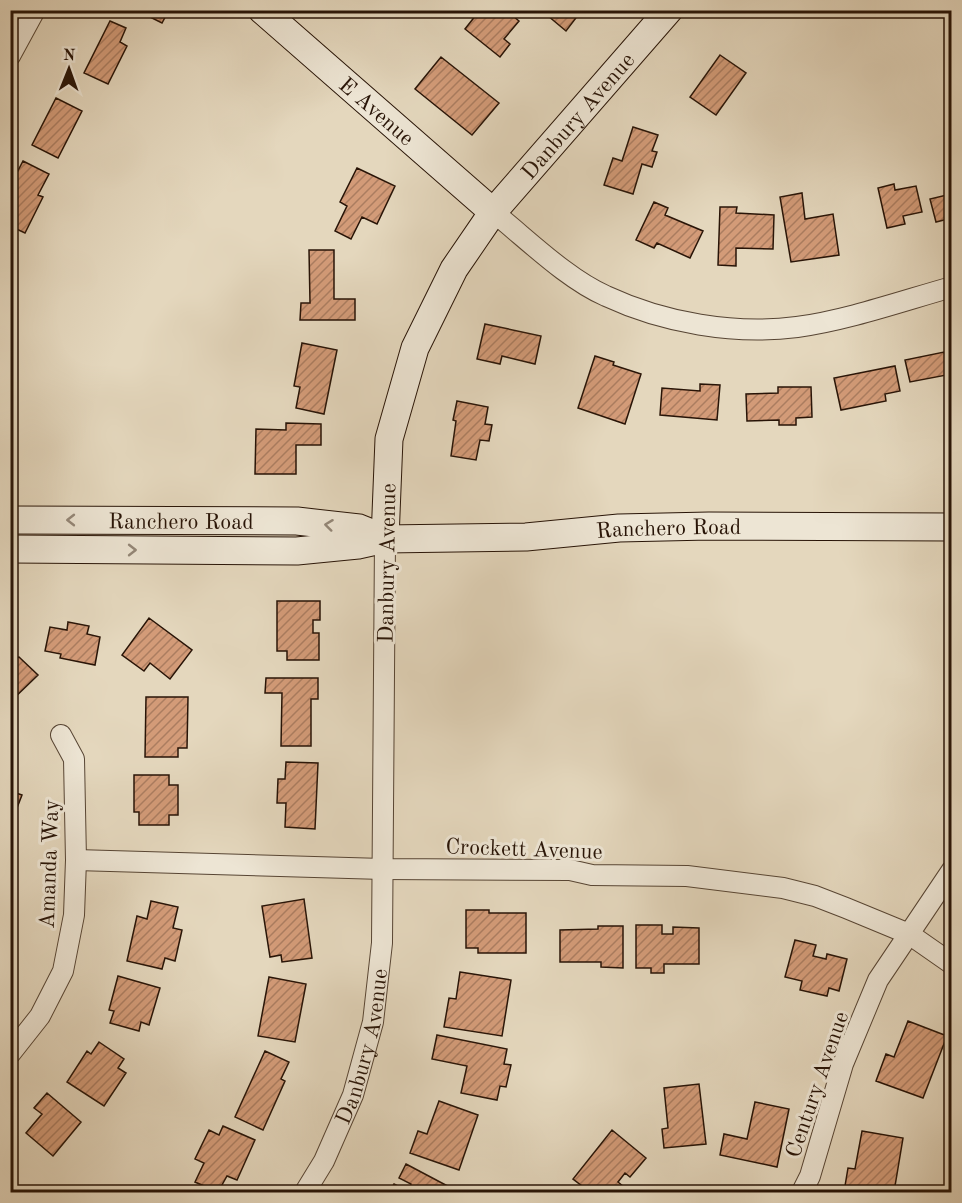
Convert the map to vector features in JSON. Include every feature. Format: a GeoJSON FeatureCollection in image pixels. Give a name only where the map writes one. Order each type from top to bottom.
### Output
{"type":"FeatureCollection","features":[{"type":"Feature","properties":{"kind":"main road","name":"E Avenue"},"geometry":{"type":"LineString","coordinates":[[262,10],[493,212]]}},
{"type":"Feature","properties":{"kind":"main road","name":"Danbury Avenue"},"geometry":{"type":"LineString","coordinates":[[385,538],[389,439],[415,348],[454,269],[493,212],[669,10]]}},
{"type":"Feature","properties":{"kind":"main road","name":"Ranchero Road"},"geometry":{"type":"LineString","coordinates":[[10,520],[297,521],[359,528],[385,538]]}},
{"type":"Feature","properties":{"kind":"main road","name":"Ranchero Road"},"geometry":{"type":"LineString","coordinates":[[10,549],[297,551],[358,545],[385,538],[526,537],[619,528],[951,527]]}},
{"type":"Feature","properties":{"kind":"street"},"geometry":{"type":"LineString","coordinates":[[10,56],[35,10]]}},
{"type":"Feature","properties":{"kind":"street"},"geometry":{"type":"LineString","coordinates":[[493,212],[566,271],[605,296],[654,314],[685,322],[762,329],[798,327],[833,320],[951,287]]}},
{"type":"Feature","properties":{"kind":"street","name":"Danbury Avenue"},"geometry":{"type":"LineString","coordinates":[[305,1192],[324,1161],[353,1095],[373,1022],[382,943],[385,538]]}},
{"type":"Feature","properties":{"kind":"street","name":"Amanda Way"},"geometry":{"type":"LineString","coordinates":[[10,1054],[18,1047],[40,1016],[63,971],[74,915],[76,860],[74,759],[61,735]]}},
{"type":"Feature","properties":{"kind":"street","name":"Crockett Avenue"},"geometry":{"type":"LineString","coordinates":[[76,860],[383,869],[570,870],[592,875],[687,876],[783,888],[804,894],[846,908],[909,934],[951,964]]}},
{"type":"Feature","properties":{"kind":"street","name":"Century Avenue"},"geometry":{"type":"LineString","coordinates":[[802,1192],[810,1176],[843,1064],[878,980],[951,870]]}},
{"type":"Feature","properties":{"kind":"building"},"geometry":{"type":"Polygon","coordinates":[[[136,10],[169,10],[162,23],[136,10]]]}},
{"type":"Feature","properties":{"kind":"building"},"geometry":{"type":"Polygon","coordinates":[[[480,10],[506,10],[519,21],[504,39],[510,44],[500,57],[465,29],[480,10]]]}},
{"type":"Feature","properties":{"kind":"building"},"geometry":{"type":"Polygon","coordinates":[[[541,10],[582,10],[566,31],[541,10]]]}},
{"type":"Feature","properties":{"kind":"building"},"geometry":{"type":"Polygon","coordinates":[[[110,21],[126,28],[120,42],[127,46],[108,84],[84,73],[110,21]]]}},
{"type":"Feature","properties":{"kind":"building"},"geometry":{"type":"Polygon","coordinates":[[[720,55],[746,73],[716,115],[690,97],[720,55]]]}},
{"type":"Feature","properties":{"kind":"building"},"geometry":{"type":"Polygon","coordinates":[[[441,57],[499,103],[472,135],[415,89],[441,57]]]}},
{"type":"Feature","properties":{"kind":"building"},"geometry":{"type":"Polygon","coordinates":[[[56,98],[82,111],[58,158],[32,145],[56,98]]]}},
{"type":"Feature","properties":{"kind":"building"},"geometry":{"type":"Polygon","coordinates":[[[633,127],[658,135],[652,151],[657,152],[652,167],[642,164],[633,194],[604,185],[613,158],[622,161],[633,127]]]}},
{"type":"Feature","properties":{"kind":"building"},"geometry":{"type":"Polygon","coordinates":[[[23,161],[49,174],[38,195],[43,197],[25,233],[10,226],[10,186],[23,161]]]}},
{"type":"Feature","properties":{"kind":"building"},"geometry":{"type":"Polygon","coordinates":[[[357,168],[395,186],[377,224],[362,217],[351,239],[335,231],[347,206],[340,202],[357,168]]]}},
{"type":"Feature","properties":{"kind":"building"},"geometry":{"type":"Polygon","coordinates":[[[894,184],[895,190],[916,186],[922,212],[903,216],[905,224],[887,228],[878,188],[894,184]]]}},
{"type":"Feature","properties":{"kind":"building"},"geometry":{"type":"Polygon","coordinates":[[[952,186],[952,218],[936,222],[930,199],[947,195],[945,187],[952,186]]]}},
{"type":"Feature","properties":{"kind":"building"},"geometry":{"type":"Polygon","coordinates":[[[802,193],[805,219],[833,214],[839,255],[791,262],[780,197],[802,193]]]}},
{"type":"Feature","properties":{"kind":"building"},"geometry":{"type":"Polygon","coordinates":[[[654,202],[668,208],[665,215],[703,231],[690,258],[657,243],[654,248],[636,240],[654,202]]]}},
{"type":"Feature","properties":{"kind":"building"},"geometry":{"type":"Polygon","coordinates":[[[720,207],[737,207],[736,213],[774,215],[773,249],[736,248],[736,266],[718,265],[720,207]]]}},
{"type":"Feature","properties":{"kind":"building"},"geometry":{"type":"Polygon","coordinates":[[[309,250],[334,250],[334,299],[355,299],[355,320],[300,320],[301,303],[310,303],[309,250]]]}},
{"type":"Feature","properties":{"kind":"building"},"geometry":{"type":"Polygon","coordinates":[[[485,324],[541,336],[535,364],[502,356],[500,364],[477,359],[485,324]]]}},
{"type":"Feature","properties":{"kind":"building"},"geometry":{"type":"Polygon","coordinates":[[[302,343],[337,350],[324,414],[296,408],[300,387],[294,386],[302,343]]]}},
{"type":"Feature","properties":{"kind":"building"},"geometry":{"type":"Polygon","coordinates":[[[944,352],[945,355],[952,353],[952,374],[910,382],[905,360],[944,352]]]}},
{"type":"Feature","properties":{"kind":"building"},"geometry":{"type":"Polygon","coordinates":[[[595,356],[614,362],[613,365],[641,374],[625,424],[578,408],[595,356]]]}},
{"type":"Feature","properties":{"kind":"building"},"geometry":{"type":"Polygon","coordinates":[[[895,366],[900,391],[885,394],[886,401],[841,410],[834,378],[895,366]]]}},
{"type":"Feature","properties":{"kind":"building"},"geometry":{"type":"Polygon","coordinates":[[[700,384],[720,385],[717,420],[660,415],[662,388],[700,391],[700,384]]]}},
{"type":"Feature","properties":{"kind":"building"},"geometry":{"type":"Polygon","coordinates":[[[778,387],[811,387],[812,417],[796,418],[796,425],[779,425],[779,420],[747,421],[746,394],[778,393],[778,387]]]}},
{"type":"Feature","properties":{"kind":"building"},"geometry":{"type":"Polygon","coordinates":[[[457,401],[488,407],[485,424],[492,425],[489,441],[480,440],[476,460],[451,456],[456,421],[453,420],[457,401]]]}},
{"type":"Feature","properties":{"kind":"building"},"geometry":{"type":"Polygon","coordinates":[[[286,423],[321,424],[321,445],[296,445],[296,474],[255,474],[256,429],[286,430],[286,423]]]}},
{"type":"Feature","properties":{"kind":"building"},"geometry":{"type":"Polygon","coordinates":[[[277,601],[320,601],[320,620],[313,620],[313,633],[319,633],[319,660],[287,660],[287,651],[277,651],[277,601]]]}},
{"type":"Feature","properties":{"kind":"building"},"geometry":{"type":"Polygon","coordinates":[[[149,618],[192,650],[170,679],[150,663],[144,671],[122,655],[149,618]]]}},
{"type":"Feature","properties":{"kind":"building"},"geometry":{"type":"Polygon","coordinates":[[[68,622],[89,626],[87,634],[100,637],[95,665],[60,658],[61,654],[45,651],[50,627],[67,630],[68,622]]]}},
{"type":"Feature","properties":{"kind":"building"},"geometry":{"type":"Polygon","coordinates":[[[19,657],[38,675],[10,702],[10,658],[19,657]]]}},
{"type":"Feature","properties":{"kind":"building"},"geometry":{"type":"Polygon","coordinates":[[[266,678],[318,678],[318,699],[311,699],[311,746],[281,746],[282,693],[265,693],[266,678]]]}},
{"type":"Feature","properties":{"kind":"building"},"geometry":{"type":"Polygon","coordinates":[[[146,697],[188,697],[187,748],[178,748],[178,757],[145,757],[146,697]]]}},
{"type":"Feature","properties":{"kind":"building"},"geometry":{"type":"Polygon","coordinates":[[[286,762],[318,763],[315,829],[285,827],[286,803],[277,803],[278,779],[285,779],[286,762]]]}},
{"type":"Feature","properties":{"kind":"building"},"geometry":{"type":"Polygon","coordinates":[[[134,775],[169,775],[169,785],[178,785],[178,815],[169,815],[169,825],[139,825],[139,812],[134,812],[134,775]]]}},
{"type":"Feature","properties":{"kind":"building"},"geometry":{"type":"Polygon","coordinates":[[[10,791],[22,795],[10,826],[10,791]]]}},
{"type":"Feature","properties":{"kind":"building"},"geometry":{"type":"Polygon","coordinates":[[[304,899],[312,958],[282,962],[281,955],[270,957],[262,906],[304,899]]]}},
{"type":"Feature","properties":{"kind":"building"},"geometry":{"type":"Polygon","coordinates":[[[151,901],[178,907],[173,928],[182,930],[175,961],[165,958],[162,969],[127,961],[137,916],[147,919],[151,901]]]}},
{"type":"Feature","properties":{"kind":"building"},"geometry":{"type":"Polygon","coordinates":[[[466,910],[489,910],[489,913],[526,913],[526,953],[478,953],[478,948],[466,948],[466,910]]]}},
{"type":"Feature","properties":{"kind":"building"},"geometry":{"type":"Polygon","coordinates":[[[636,925],[662,925],[662,934],[673,934],[673,927],[699,928],[699,964],[664,964],[664,973],[651,973],[651,968],[636,968],[636,925]]]}},
{"type":"Feature","properties":{"kind":"building"},"geometry":{"type":"Polygon","coordinates":[[[598,926],[623,926],[623,968],[601,967],[601,962],[560,962],[560,930],[598,929],[598,926]]]}},
{"type":"Feature","properties":{"kind":"building"},"geometry":{"type":"Polygon","coordinates":[[[795,940],[816,945],[813,956],[826,959],[827,954],[847,959],[839,991],[829,988],[827,996],[800,990],[802,981],[785,977],[795,940]]]}},
{"type":"Feature","properties":{"kind":"building"},"geometry":{"type":"Polygon","coordinates":[[[460,972],[511,980],[502,1036],[444,1027],[449,998],[456,999],[460,972]]]}},
{"type":"Feature","properties":{"kind":"building"},"geometry":{"type":"Polygon","coordinates":[[[118,976],[160,988],[149,1025],[141,1022],[139,1031],[110,1023],[114,1011],[109,1010],[118,976]]]}},
{"type":"Feature","properties":{"kind":"building"},"geometry":{"type":"Polygon","coordinates":[[[269,977],[306,984],[295,1042],[258,1036],[269,977]]]}},
{"type":"Feature","properties":{"kind":"building"},"geometry":{"type":"Polygon","coordinates":[[[908,1021],[947,1036],[923,1098],[876,1081],[886,1054],[894,1057],[908,1021]]]}},
{"type":"Feature","properties":{"kind":"building"},"geometry":{"type":"Polygon","coordinates":[[[437,1035],[507,1049],[504,1064],[511,1065],[506,1087],[500,1086],[497,1100],[461,1093],[467,1066],[432,1059],[437,1035]]]}},
{"type":"Feature","properties":{"kind":"building"},"geometry":{"type":"Polygon","coordinates":[[[99,1042],[124,1059],[118,1068],[126,1073],[104,1106],[67,1082],[87,1051],[91,1054],[99,1042]]]}},
{"type":"Feature","properties":{"kind":"building"},"geometry":{"type":"Polygon","coordinates":[[[265,1051],[289,1062],[281,1079],[285,1081],[263,1130],[235,1117],[265,1051]]]}},
{"type":"Feature","properties":{"kind":"building"},"geometry":{"type":"Polygon","coordinates":[[[699,1084],[706,1144],[664,1148],[662,1129],[668,1128],[664,1088],[699,1084]]]}},
{"type":"Feature","properties":{"kind":"building"},"geometry":{"type":"Polygon","coordinates":[[[47,1093],[81,1122],[53,1156],[26,1133],[42,1114],[34,1108],[47,1093]]]}},
{"type":"Feature","properties":{"kind":"building"},"geometry":{"type":"Polygon","coordinates":[[[439,1101],[478,1115],[459,1170],[410,1153],[418,1131],[427,1134],[439,1101]]]}},
{"type":"Feature","properties":{"kind":"building"},"geometry":{"type":"Polygon","coordinates":[[[755,1102],[789,1109],[777,1167],[720,1155],[724,1134],[747,1139],[755,1102]]]}},
{"type":"Feature","properties":{"kind":"building"},"geometry":{"type":"Polygon","coordinates":[[[223,1126],[255,1140],[237,1180],[227,1176],[218,1192],[195,1182],[204,1163],[195,1159],[209,1130],[219,1135],[223,1126]]]}},
{"type":"Feature","properties":{"kind":"building"},"geometry":{"type":"Polygon","coordinates":[[[612,1130],[646,1158],[630,1177],[625,1173],[618,1182],[624,1187],[619,1192],[590,1192],[573,1179],[612,1130]]]}},
{"type":"Feature","properties":{"kind":"building"},"geometry":{"type":"Polygon","coordinates":[[[862,1131],[903,1138],[894,1192],[844,1192],[848,1168],[855,1169],[862,1131]]]}},
{"type":"Feature","properties":{"kind":"building"},"geometry":{"type":"Polygon","coordinates":[[[10,1158],[17,1168],[11,1172],[17,1181],[10,1185],[10,1158]]]}},
{"type":"Feature","properties":{"kind":"building"},"geometry":{"type":"Polygon","coordinates":[[[406,1164],[457,1191],[389,1192],[394,1184],[408,1191],[411,1184],[399,1178],[406,1164]]]}}]}
